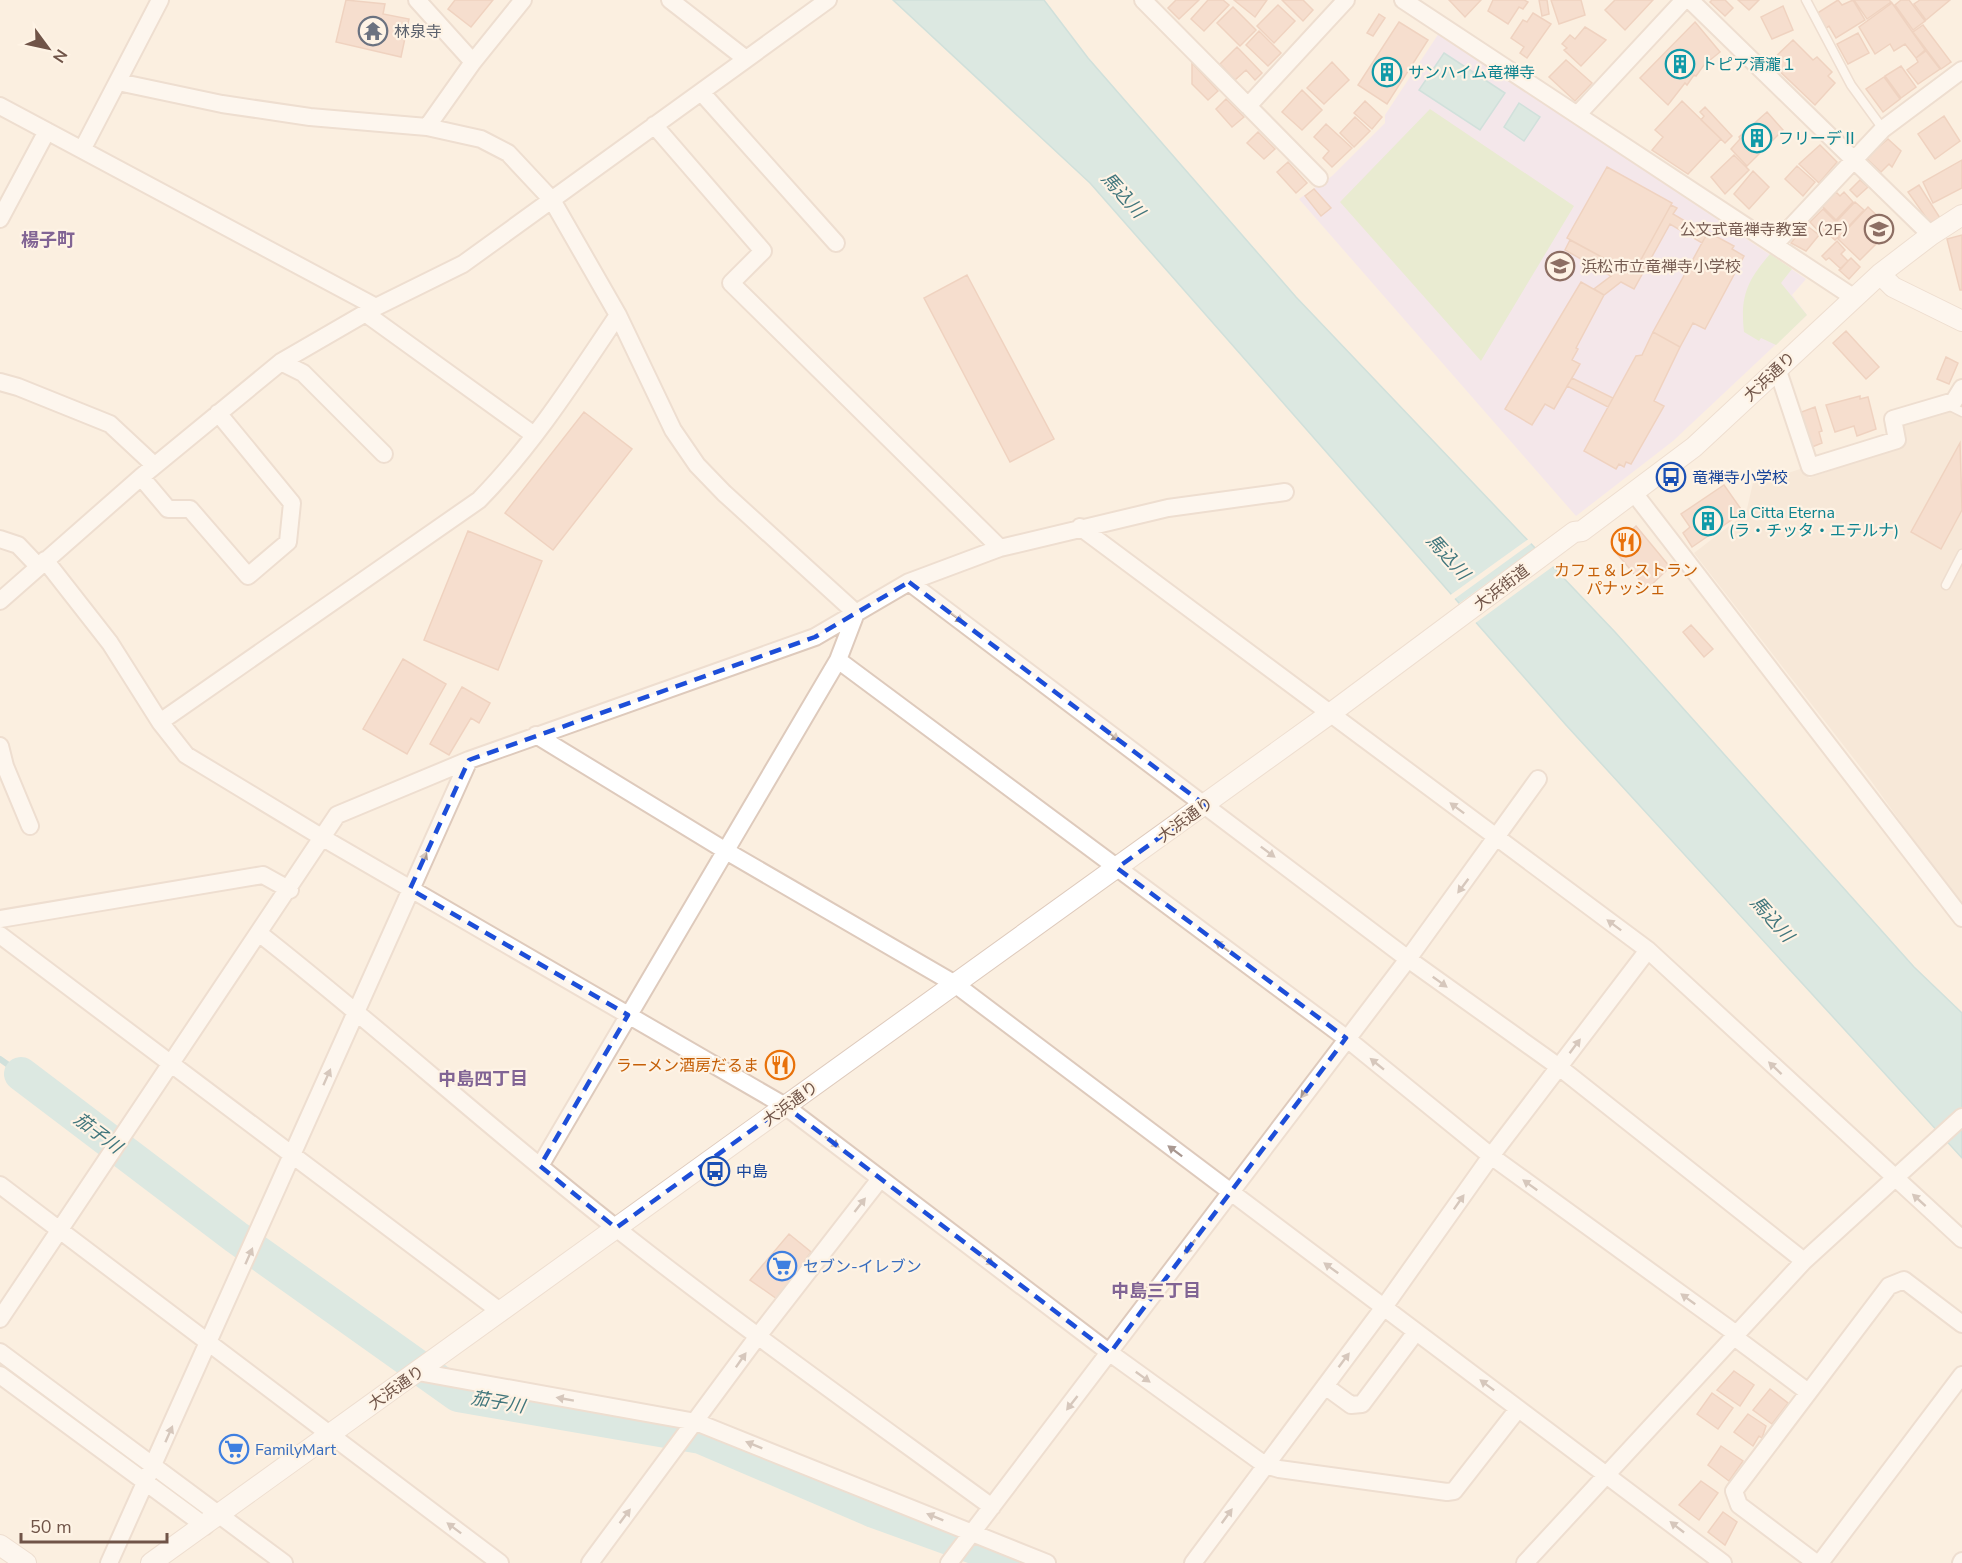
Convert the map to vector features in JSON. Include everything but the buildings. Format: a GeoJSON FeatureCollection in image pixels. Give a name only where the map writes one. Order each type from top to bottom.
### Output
{"type":"FeatureCollection","features":[{"type":"Feature","properties":{"kind":"street"},"geometry":{"type":"LineString","coordinates":[[82,150],[160,0]]}},
{"type":"Feature","properties":{"kind":"street"},"geometry":{"type":"LineString","coordinates":[[417,0],[473,62]]}},
{"type":"Feature","properties":{"kind":"street"},"geometry":{"type":"LineString","coordinates":[[427,127],[473,62],[523,0]]}},
{"type":"Feature","properties":{"kind":"street"},"geometry":{"type":"LineString","coordinates":[[670,0],[746,59]]}},
{"type":"Feature","properties":{"kind":"street"},"geometry":{"type":"LineString","coordinates":[[0,601],[154,465],[281,362],[371,310],[463,264],[828,0]]}},
{"type":"Feature","properties":{"kind":"street"},"geometry":{"type":"LineString","coordinates":[[1143,0],[1319,178]]}},
{"type":"Feature","properties":{"kind":"street"},"geometry":{"type":"LineString","coordinates":[[1248,106],[1346,0]]}},
{"type":"Feature","properties":{"kind":"street"},"geometry":{"type":"LineString","coordinates":[[1403,0],[1579,114],[1853,297]]}},
{"type":"Feature","properties":{"kind":"street"},"geometry":{"type":"LineString","coordinates":[[1579,114],[1684,0]]}},
{"type":"Feature","properties":{"kind":"street"},"geometry":{"type":"LineString","coordinates":[[1689,0],[1931,235]]}},
{"type":"Feature","properties":{"kind":"street"},"geometry":{"type":"LineString","coordinates":[[1775,244],[1883,129],[1962,70]]}},
{"type":"Feature","properties":{"kind":"street"},"geometry":{"type":"LineString","coordinates":[[118,82],[222,105],[310,117],[427,127],[481,139],[508,153],[552,200],[618,315],[673,430],[696,465],[723,493],[856,613]]}},
{"type":"Feature","properties":{"kind":"street"},"geometry":{"type":"LineString","coordinates":[[702,93],[836,243]]}},
{"type":"Feature","properties":{"kind":"street"},"geometry":{"type":"LineString","coordinates":[[0,106],[371,310],[534,435]]}},
{"type":"Feature","properties":{"kind":"street"},"geometry":{"type":"LineString","coordinates":[[654,125],[763,251],[731,283],[1000,548]]}},
{"type":"Feature","properties":{"kind":"street"},"geometry":{"type":"LineString","coordinates":[[0,219],[47,131]]}},
{"type":"Feature","properties":{"kind":"street","name":"大浜通り"},"geometry":{"type":"LineString","coordinates":[[1574,532],[1582,531],[1694,447],[1853,297],[1931,235],[1962,215]]}},
{"type":"Feature","properties":{"kind":"street"},"geometry":{"type":"LineString","coordinates":[[1880,274],[1893,287],[1962,321]]}},
{"type":"Feature","properties":{"kind":"street"},"geometry":{"type":"LineString","coordinates":[[160,722],[479,500],[503,476],[534,435],[618,315]]}},
{"type":"Feature","properties":{"kind":"street"},"geometry":{"type":"LineString","coordinates":[[281,362],[303,373],[384,454]]}},
{"type":"Feature","properties":{"kind":"street"},"geometry":{"type":"LineString","coordinates":[[1777,368],[1810,466],[1897,440],[1893,419],[1953,401],[1962,388]]}},
{"type":"Feature","properties":{"kind":"street"},"geometry":{"type":"LineString","coordinates":[[0,382],[110,424],[154,465]]}},
{"type":"Feature","properties":{"kind":"street"},"geometry":{"type":"LineString","coordinates":[[141,477],[168,508],[190,509],[248,576],[288,542],[292,503],[218,412]]}},
{"type":"Feature","properties":{"kind":"street"},"geometry":{"type":"LineString","coordinates":[[0,1319],[290,890],[337,815],[536,735],[815,637],[909,582],[1000,548],[1168,507],[1285,492]]}},
{"type":"Feature","properties":{"kind":"street"},"geometry":{"type":"LineString","coordinates":[[1634,493],[1962,918]]}},
{"type":"Feature","properties":{"kind":"street"},"geometry":{"type":"LineString","coordinates":[[1080,527],[1648,950],[1900,1172],[1962,1239]]}},
{"type":"Feature","properties":{"kind":"street","name":"大浜街道"},"geometry":{"type":"LineString","coordinates":[[1428,641],[1574,532]]}},
{"type":"Feature","properties":{"kind":"street"},"geometry":{"type":"LineString","coordinates":[[0,539],[18,545],[42,563],[110,643],[160,722],[186,755],[410,889],[785,1106],[1110,1353],[1265,1465],[1448,1492],[1454,1491],[1518,1409]]}},
{"type":"Feature","properties":{"kind":"street"},"geometry":{"type":"LineString","coordinates":[[909,582],[1408,958],[1559,1067],[1804,1261]]}},
{"type":"Feature","properties":{"kind":"street"},"geometry":{"type":"LineString","coordinates":[[540,1166],[838,660],[856,613]]}},
{"type":"Feature","properties":{"kind":"street","name":"大浜通り"},"geometry":{"type":"LineString","coordinates":[[151,1563],[1117,868],[1428,641]]}},
{"type":"Feature","properties":{"kind":"street"},"geometry":{"type":"LineString","coordinates":[[838,660],[1346,1038],[1491,1156],[1808,1392]]}},
{"type":"Feature","properties":{"kind":"street"},"geometry":{"type":"LineString","coordinates":[[536,735],[726,851],[955,984],[1723,1563]]}},
{"type":"Feature","properties":{"kind":"street"},"geometry":{"type":"LineString","coordinates":[[0,746],[5,766],[30,826]]}},
{"type":"Feature","properties":{"kind":"street"},"geometry":{"type":"LineString","coordinates":[[109,1563],[154,1468],[469,760]]}},
{"type":"Feature","properties":{"kind":"street"},"geometry":{"type":"LineString","coordinates":[[949,1563],[1498,839],[1538,779]]}},
{"type":"Feature","properties":{"kind":"street"},"geometry":{"type":"LineString","coordinates":[[0,919],[263,876],[290,890]]}},
{"type":"Feature","properties":{"kind":"street"},"geometry":{"type":"LineString","coordinates":[[260,934],[357,1010],[616,1228],[758,1336],[992,1507]]}},
{"type":"Feature","properties":{"kind":"street"},"geometry":{"type":"LineString","coordinates":[[0,935],[501,1312]]}},
{"type":"Feature","properties":{"kind":"street"},"geometry":{"type":"LineString","coordinates":[[1192,1563],[1384,1307],[1491,1156],[1648,950]]}},
{"type":"Feature","properties":{"kind":"street"},"geometry":{"type":"LineString","coordinates":[[1525,1563],[1804,1261],[1962,1117]]}},
{"type":"Feature","properties":{"kind":"street"},"geometry":{"type":"LineString","coordinates":[[590,1563],[758,1336],[880,1179]]}},
{"type":"Feature","properties":{"kind":"street"},"geometry":{"type":"LineString","coordinates":[[0,1185],[209,1345],[501,1563]]}},
{"type":"Feature","properties":{"kind":"street"},"geometry":{"type":"LineString","coordinates":[[1962,1324],[1904,1280],[1889,1286],[1734,1491],[1739,1505],[1818,1563],[1962,1375]]}},
{"type":"Feature","properties":{"kind":"street"},"geometry":{"type":"LineString","coordinates":[[1325,1386],[1351,1405],[1362,1404],[1416,1332]]}},
{"type":"Feature","properties":{"kind":"street"},"geometry":{"type":"LineString","coordinates":[[0,1352],[154,1468],[212,1520]]}},
{"type":"Feature","properties":{"kind":"street"},"geometry":{"type":"LineString","coordinates":[[418,1372],[696,1422],[1047,1563]]}},
{"type":"Feature","properties":{"kind":"street"},"geometry":{"type":"LineString","coordinates":[[0,1376],[146,1483],[284,1563]]}},
{"type":"Feature","properties":{"kind":"street"},"geometry":{"type":"LineString","coordinates":[[0,1545],[26,1563]]}},
{"type":"Feature","properties":{"kind":"lane"},"geometry":{"type":"LineString","coordinates":[[1806,0],[1851,85],[1883,129]]}},
{"type":"Feature","properties":{"kind":"lane"},"geometry":{"type":"LineString","coordinates":[[1945,403],[1962,412]]}},
{"type":"Feature","properties":{"kind":"lane"},"geometry":{"type":"LineString","coordinates":[[1946,585],[1962,554]]}},
{"type":"Feature","properties":{"kind":"highlighted area"},"geometry":{"type":"Polygon","coordinates":[[[909,582],[1205,805],[1117,868],[1346,1038],[1110,1353],[785,1106],[616,1228],[540,1166],[628,1015],[410,889],[469,760],[815,637],[909,582]]]}},
{"type":"Feature","properties":{"kind":"shaded area"},"geometry":{"type":"Polygon","coordinates":[[[1439,33],[1806,279],[1792,295],[1807,315],[1673,441],[1576,516],[1299,199],[1332,176],[1385,123],[1385,115],[1439,33]]]}},
{"type":"Feature","properties":{"kind":"shaded area"},"geometry":{"type":"Polygon","coordinates":[[[1962,407],[1962,907],[1869,778],[1694,553],[1742,516],[1747,509],[1754,478],[1782,475],[1803,468],[1809,478],[1906,445],[1902,425],[1962,407]]]}},
{"type":"Feature","properties":{"kind":"green space"},"geometry":{"type":"Polygon","coordinates":[[[1430,109],[1574,206],[1481,361],[1340,202],[1430,109]]]}},
{"type":"Feature","properties":{"kind":"green space"},"geometry":{"type":"Polygon","coordinates":[[[1770,254],[1792,269],[1781,283],[1807,315],[1776,345],[1761,338],[1759,341],[1744,332],[1743,319],[1747,290],[1770,254]]]}},
{"type":"Feature","properties":{"kind":"water","name":"馬込川"},"geometry":{"type":"Polygon","coordinates":[[[893,0],[1044,0],[1088,58],[1296,297],[1615,632],[1914,967],[1962,1013],[1962,1158],[1566,725],[1090,183],[893,0]]]}},
{"type":"Feature","properties":{"kind":"water"},"geometry":{"type":"Polygon","coordinates":[[[1444,53],[1505,93],[1480,130],[1419,90],[1444,53]]]}},
{"type":"Feature","properties":{"kind":"water"},"geometry":{"type":"Polygon","coordinates":[[[1519,103],[1540,117],[1524,141],[1504,127],[1519,103]]]}},
{"type":"Feature","properties":{"kind":"pier"},"geometry":{"type":"Polygon","coordinates":[[[1530,538],[1533,542],[1453,600],[1449,596],[1530,538]]]}},
{"type":"Feature","properties":{"kind":"pier"},"geometry":{"type":"Polygon","coordinates":[[[1538,546],[1555,565],[1474,624],[1457,605],[1538,546]]]}},
{"type":"Feature","properties":{"kind":"waterway"},"geometry":{"type":"LineString","coordinates":[[0,1059],[21,1074]]}},
{"type":"Feature","properties":{"kind":"waterway","name":"茄子川"},"geometry":{"type":"LineString","coordinates":[[21,1074],[236,1237],[458,1395],[701,1437],[874,1511],[1018,1563]]}},
{"type":"Feature","properties":{"kind":"place","name":"林泉寺"},"geometry":{"type":"Point","coordinates":[373,31]}},
{"type":"Feature","properties":{"kind":"place","name":"トピア清瀧１"},"geometry":{"type":"Point","coordinates":[1680,64]}},
{"type":"Feature","properties":{"kind":"place","name":"サンハイム竜禅寺"},"geometry":{"type":"Point","coordinates":[1387,72]}},
{"type":"Feature","properties":{"kind":"place","name":"フリーデⅡ"},"geometry":{"type":"Point","coordinates":[1757,138]}},
{"type":"Feature","properties":{"kind":"place","name":"公文式竜禅寺教室（2F）"},"geometry":{"type":"Point","coordinates":[1879,229]}},
{"type":"Feature","properties":{"kind":"place","name":"浜松市立竜禅寺小学校"},"geometry":{"type":"Point","coordinates":[1560,266]}},
{"type":"Feature","properties":{"kind":"place","name":"竜禅寺小学校"},"geometry":{"type":"Point","coordinates":[1671,477]}},
{"type":"Feature","properties":{"kind":"place","name":"La Citta Eterna (ラ・チッタ・エテルナ)"},"geometry":{"type":"Point","coordinates":[1708,521]}},
{"type":"Feature","properties":{"kind":"place","name":"カフェ＆レストラン パナッシェ"},"geometry":{"type":"Point","coordinates":[1626,542]}},
{"type":"Feature","properties":{"kind":"place","name":"ラーメン酒房だるま"},"geometry":{"type":"Point","coordinates":[780,1065]}},
{"type":"Feature","properties":{"kind":"place","name":"中島"},"geometry":{"type":"Point","coordinates":[715,1171]}},
{"type":"Feature","properties":{"kind":"place","name":"セブン-イレブン"},"geometry":{"type":"Point","coordinates":[782,1266]}},
{"type":"Feature","properties":{"kind":"place","name":"FamilyMart"},"geometry":{"type":"Point","coordinates":[234,1449]}},
{"type":"Feature","properties":{"kind":"district","name":"楊子町"},"geometry":{"type":"Point","coordinates":[48,240]}},
{"type":"Feature","properties":{"kind":"district","name":"中島四丁目"},"geometry":{"type":"Point","coordinates":[483,1079]}},
{"type":"Feature","properties":{"kind":"district","name":"中島三丁目"},"geometry":{"type":"Point","coordinates":[1156,1291]}}]}
